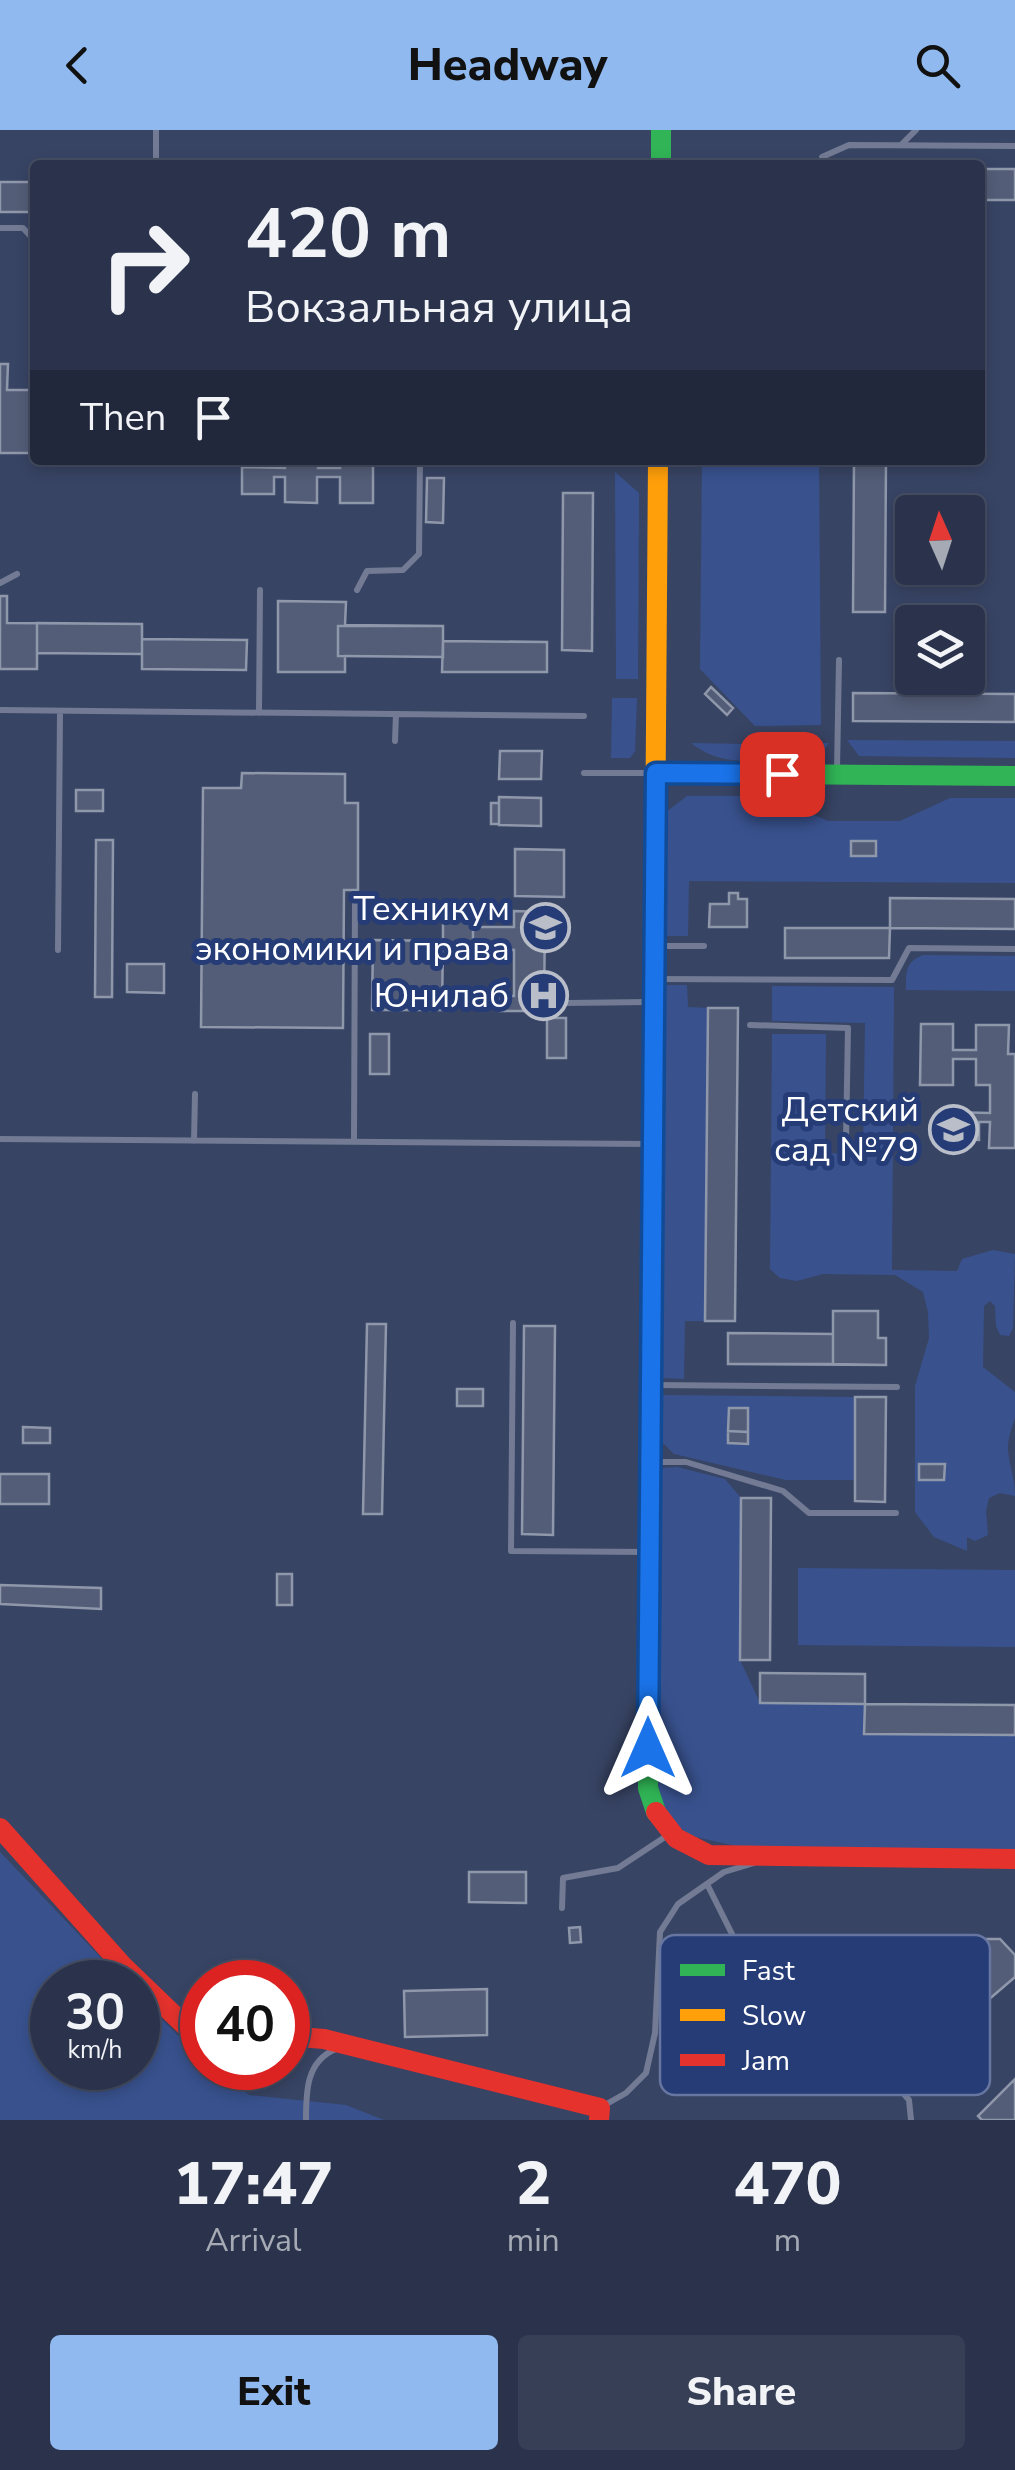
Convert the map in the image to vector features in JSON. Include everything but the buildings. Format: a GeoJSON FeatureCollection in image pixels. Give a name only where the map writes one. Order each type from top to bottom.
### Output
{"type":"FeatureCollection","features":[{"type":"Feature","properties":{"kind":"street"},"geometry":{"type":"LineString","coordinates":[[660,130],[660,160]]}},
{"type":"Feature","properties":{"kind":"street"},"geometry":{"type":"LineString","coordinates":[[658,465],[648,1788],[654,1814],[682,1844],[709,1855],[1015,1859]]}},
{"type":"Feature","properties":{"kind":"street"},"geometry":{"type":"LineString","coordinates":[[656,773],[1015,776]]}},
{"type":"Feature","properties":{"kind":"street"},"geometry":{"type":"LineString","coordinates":[[0,1828],[122,1966],[180,2021]]}},
{"type":"Feature","properties":{"kind":"street"},"geometry":{"type":"LineString","coordinates":[[310,2039],[346,2045],[599,2114]]}},
{"type":"Feature","properties":{"kind":"lane"},"geometry":{"type":"LineString","coordinates":[[156,130],[156,160]]}},
{"type":"Feature","properties":{"kind":"lane"},"geometry":{"type":"LineString","coordinates":[[902,145],[916,130]]}},
{"type":"Feature","properties":{"kind":"lane"},"geometry":{"type":"LineString","coordinates":[[822,160],[848,145],[1015,146]]}},
{"type":"Feature","properties":{"kind":"lane"},"geometry":{"type":"LineString","coordinates":[[0,228],[23,228],[30,235]]}},
{"type":"Feature","properties":{"kind":"lane"},"geometry":{"type":"LineString","coordinates":[[357,590],[367,571],[403,570],[419,554],[420,465]]}},
{"type":"Feature","properties":{"kind":"lane"},"geometry":{"type":"LineString","coordinates":[[0,583],[17,574]]}},
{"type":"Feature","properties":{"kind":"lane"},"geometry":{"type":"LineString","coordinates":[[260,590],[260,713]]}},
{"type":"Feature","properties":{"kind":"lane"},"geometry":{"type":"LineString","coordinates":[[837,775],[840,660]]}},
{"type":"Feature","properties":{"kind":"lane"},"geometry":{"type":"LineString","coordinates":[[0,710],[584,716]]}},
{"type":"Feature","properties":{"kind":"lane"},"geometry":{"type":"LineString","coordinates":[[58,950],[60,712]]}},
{"type":"Feature","properties":{"kind":"lane"},"geometry":{"type":"LineString","coordinates":[[396,714],[396,741]]}},
{"type":"Feature","properties":{"kind":"lane"},"geometry":{"type":"LineString","coordinates":[[584,772],[656,773]]}},
{"type":"Feature","properties":{"kind":"lane"},"geometry":{"type":"LineString","coordinates":[[354,1142],[356,900]]}},
{"type":"Feature","properties":{"kind":"lane"},"geometry":{"type":"LineString","coordinates":[[654,946],[704,946]]}},
{"type":"Feature","properties":{"kind":"lane"},"geometry":{"type":"LineString","coordinates":[[654,978],[892,980],[909,948],[1015,949]]}},
{"type":"Feature","properties":{"kind":"lane"},"geometry":{"type":"LineString","coordinates":[[568,1002],[654,1002]]}},
{"type":"Feature","properties":{"kind":"lane"},"geometry":{"type":"LineString","coordinates":[[750,1025],[848,1028],[846,1140]]}},
{"type":"Feature","properties":{"kind":"lane"},"geometry":{"type":"LineString","coordinates":[[194,1140],[195,1094]]}},
{"type":"Feature","properties":{"kind":"lane"},"geometry":{"type":"LineString","coordinates":[[0,1139],[653,1144]]}},
{"type":"Feature","properties":{"kind":"lane"},"geometry":{"type":"LineString","coordinates":[[513,1324],[511,1551],[650,1552]]}},
{"type":"Feature","properties":{"kind":"lane"},"geometry":{"type":"LineString","coordinates":[[651,1385],[898,1387]]}},
{"type":"Feature","properties":{"kind":"lane"},"geometry":{"type":"LineString","coordinates":[[650,1462],[686,1462],[783,1491],[809,1512],[896,1513]]}},
{"type":"Feature","properties":{"kind":"lane"},"geometry":{"type":"LineString","coordinates":[[562,1908],[562,1878],[618,1868],[669,1834]]}},
{"type":"Feature","properties":{"kind":"lane"},"geometry":{"type":"LineString","coordinates":[[599,2114],[646,2073],[655,2034],[660,1932],[678,1904],[724,1872],[779,1856]]}},
{"type":"Feature","properties":{"kind":"lane"},"geometry":{"type":"LineString","coordinates":[[707,1884],[732,1935]]}},
{"type":"Feature","properties":{"kind":"lane"},"geometry":{"type":"LineString","coordinates":[[306,2120],[306,2088],[313,2066],[328,2052],[346,2045]]}},
{"type":"Feature","properties":{"kind":"lane"},"geometry":{"type":"LineString","coordinates":[[905,2095],[911,2120]]}},
{"type":"Feature","properties":{"kind":"shaded area"},"geometry":{"type":"Polygon","coordinates":[[[702,465],[819,465],[821,725],[755,726],[700,669],[702,465]]]}},
{"type":"Feature","properties":{"kind":"shaded area"},"geometry":{"type":"Polygon","coordinates":[[[615,472],[639,493],[638,679],[616,679],[615,472]]]}},
{"type":"Feature","properties":{"kind":"shaded area"},"geometry":{"type":"Polygon","coordinates":[[[612,698],[637,698],[635,751],[630,758],[611,758],[612,698]]]}},
{"type":"Feature","properties":{"kind":"shaded area"},"geometry":{"type":"Polygon","coordinates":[[[847,740],[1015,741],[1015,758],[859,756],[847,740]]]}},
{"type":"Feature","properties":{"kind":"shaded area"},"geometry":{"type":"Polygon","coordinates":[[[691,743],[746,744],[746,761],[717,757],[691,743]]]}},
{"type":"Feature","properties":{"kind":"shaded area"},"geometry":{"type":"Polygon","coordinates":[[[765,743],[829,743],[816,756],[792,761],[764,760],[765,743]]]}},
{"type":"Feature","properties":{"kind":"shaded area"},"geometry":{"type":"Polygon","coordinates":[[[687,796],[770,796],[828,821],[900,821],[950,798],[1015,798],[1015,883],[689,881],[688,936],[665,936],[666,812],[687,796]]]}},
{"type":"Feature","properties":{"kind":"shaded area"},"geometry":{"type":"Polygon","coordinates":[[[923,955],[1015,956],[1015,991],[906,990],[910,965],[923,955]]]}},
{"type":"Feature","properties":{"kind":"shaded area"},"geometry":{"type":"Polygon","coordinates":[[[665,985],[687,985],[688,1007],[708,1008],[705,1321],[685,1321],[684,1379],[662,1378],[665,985]]]}},
{"type":"Feature","properties":{"kind":"shaded area"},"geometry":{"type":"Polygon","coordinates":[[[772,986],[894,987],[892,1270],[957,1271],[962,1259],[993,1250],[1015,1254],[1013,1328],[1009,1336],[1000,1335],[995,1306],[990,1301],[984,1306],[983,1367],[1015,1392],[1015,1417],[1008,1449],[1015,1496],[1000,1493],[989,1498],[988,1535],[975,1541],[967,1537],[967,1551],[934,1537],[915,1512],[915,1386],[929,1338],[923,1292],[895,1275],[823,1274],[797,1281],[780,1278],[770,1269],[772,1034],[826,1034],[825,1153],[863,1154],[865,1023],[772,1021],[772,986]]]}},
{"type":"Feature","properties":{"kind":"shaded area"},"geometry":{"type":"Polygon","coordinates":[[[662,1395],[855,1397],[855,1480],[786,1480],[674,1454],[661,1441],[662,1395]]]}},
{"type":"Feature","properties":{"kind":"shaded area"},"geometry":{"type":"Polygon","coordinates":[[[677,1467],[725,1479],[741,1498],[740,1660],[760,1703],[865,1704],[864,1733],[1015,1735],[1015,1851],[745,1848],[687,1835],[664,1809],[658,1788],[661,1468],[677,1467]]]}},
{"type":"Feature","properties":{"kind":"shaded area"},"geometry":{"type":"Polygon","coordinates":[[[798,1568],[1015,1570],[1015,1647],[798,1645],[798,1568]]]}},
{"type":"Feature","properties":{"kind":"shaded area"},"geometry":{"type":"Polygon","coordinates":[[[0,1852],[103,1960],[30,1960],[30,2090],[160,2090],[160,2018],[180,2037],[180,2090],[242,2090],[249,2095],[346,2105],[384,2120],[0,2120],[0,1852]]]}},
{"type":"Feature","properties":{"kind":"traffic: fast"},"geometry":{"type":"LineString","coordinates":[[661,130],[661,160]]}},
{"type":"Feature","properties":{"kind":"traffic: fast"},"geometry":{"type":"LineString","coordinates":[[656,773],[1015,776]]}},
{"type":"Feature","properties":{"kind":"traffic: fast"},"geometry":{"type":"LineString","coordinates":[[653,1129],[648,1788],[656,1812]]}},
{"type":"Feature","properties":{"kind":"traffic: slow"},"geometry":{"type":"LineString","coordinates":[[653,1129],[658,465]]}},
{"type":"Feature","properties":{"kind":"traffic: jam"},"geometry":{"type":"LineString","coordinates":[[656,1812],[676,1838],[709,1855],[1015,1859]]}},
{"type":"Feature","properties":{"kind":"traffic: jam"},"geometry":{"type":"LineString","coordinates":[[0,1828],[122,1965],[180,2021]]}},
{"type":"Feature","properties":{"kind":"traffic: jam"},"geometry":{"type":"LineString","coordinates":[[310,2038],[600,2108],[599,2120]]}},
{"type":"Feature","properties":{"kind":"place","name":"Техникум экономики и права"},"geometry":{"type":"Point","coordinates":[545,928]}},
{"type":"Feature","properties":{"kind":"place","name":"Юнилаб"},"geometry":{"type":"Point","coordinates":[544,995]}},
{"type":"Feature","properties":{"kind":"place","name":"Детский сад №79"},"geometry":{"type":"Point","coordinates":[954,1129]}},
{"type":"Feature","properties":{"kind":"route"},"geometry":{"type":"LineString","coordinates":[[648,1748],[656,773],[782,774]]}}]}
